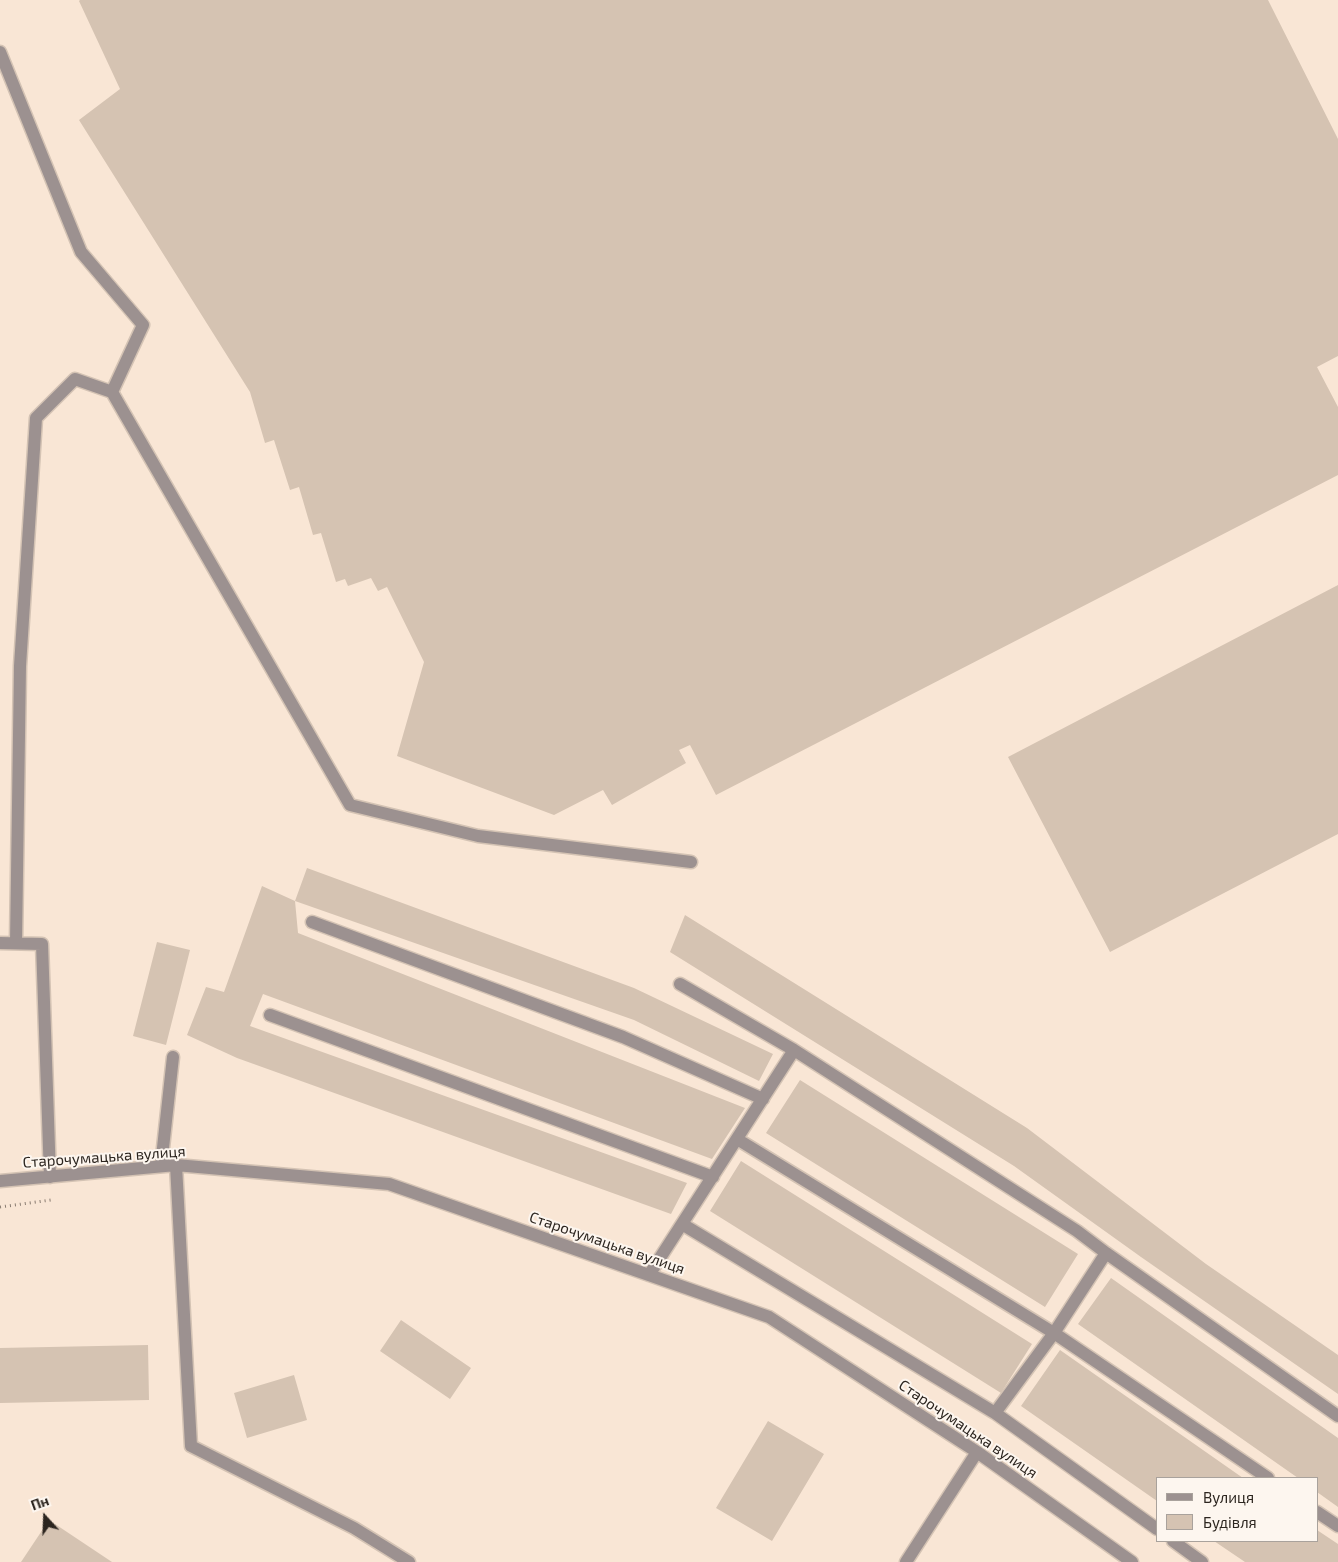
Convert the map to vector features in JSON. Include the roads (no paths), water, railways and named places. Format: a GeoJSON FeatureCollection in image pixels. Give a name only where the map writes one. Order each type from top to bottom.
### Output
{"type":"FeatureCollection","features":[{"type":"Feature","properties":{"kind":"street"},"geometry":{"type":"LineString","coordinates":[[0,52],[81,252],[143,326],[112,392]]}},
{"type":"Feature","properties":{"kind":"street"},"geometry":{"type":"LineString","coordinates":[[16,943],[20,666],[36,418],[75,379],[112,392],[350,804],[478,836],[691,862]]}},
{"type":"Feature","properties":{"kind":"street"},"geometry":{"type":"LineString","coordinates":[[312,922],[623,1037],[763,1099]]}},
{"type":"Feature","properties":{"kind":"street"},"geometry":{"type":"LineString","coordinates":[[0,943],[42,944],[50,1177]]}},
{"type":"Feature","properties":{"kind":"street"},"geometry":{"type":"LineString","coordinates":[[680,984],[794,1050],[1077,1231],[1338,1416]]}},
{"type":"Feature","properties":{"kind":"street"},"geometry":{"type":"LineString","coordinates":[[270,1015],[712,1177]]}},
{"type":"Feature","properties":{"kind":"street"},"geometry":{"type":"LineString","coordinates":[[649,1275],[794,1050]]}},
{"type":"Feature","properties":{"kind":"street"},"geometry":{"type":"LineString","coordinates":[[161,1166],[173,1057]]}},
{"type":"Feature","properties":{"kind":"street"},"geometry":{"type":"LineString","coordinates":[[737,1139],[1054,1332],[1267,1477]]}},
{"type":"Feature","properties":{"kind":"street"},"geometry":{"type":"LineString","coordinates":[[176,1164],[191,1446],[354,1528],[410,1562]]}},
{"type":"Feature","properties":{"kind":"street","name":"Старочумацька вулиця"},"geometry":{"type":"LineString","coordinates":[[0,1181],[176,1164],[389,1184],[769,1317],[977,1452],[1132,1562]]}},
{"type":"Feature","properties":{"kind":"street"},"geometry":{"type":"LineString","coordinates":[[682,1224],[995,1413],[1156,1528]]}},
{"type":"Feature","properties":{"kind":"street"},"geometry":{"type":"LineString","coordinates":[[995,1413],[1054,1332],[1106,1253]]}},
{"type":"Feature","properties":{"kind":"street"},"geometry":{"type":"LineString","coordinates":[[906,1562],[977,1452]]}},
{"type":"Feature","properties":{"kind":"street"},"geometry":{"type":"LineString","coordinates":[[1318,1513],[1338,1526]]}},
{"type":"Feature","properties":{"kind":"street"},"geometry":{"type":"LineString","coordinates":[[1174,1542],[1202,1562]]}}]}
